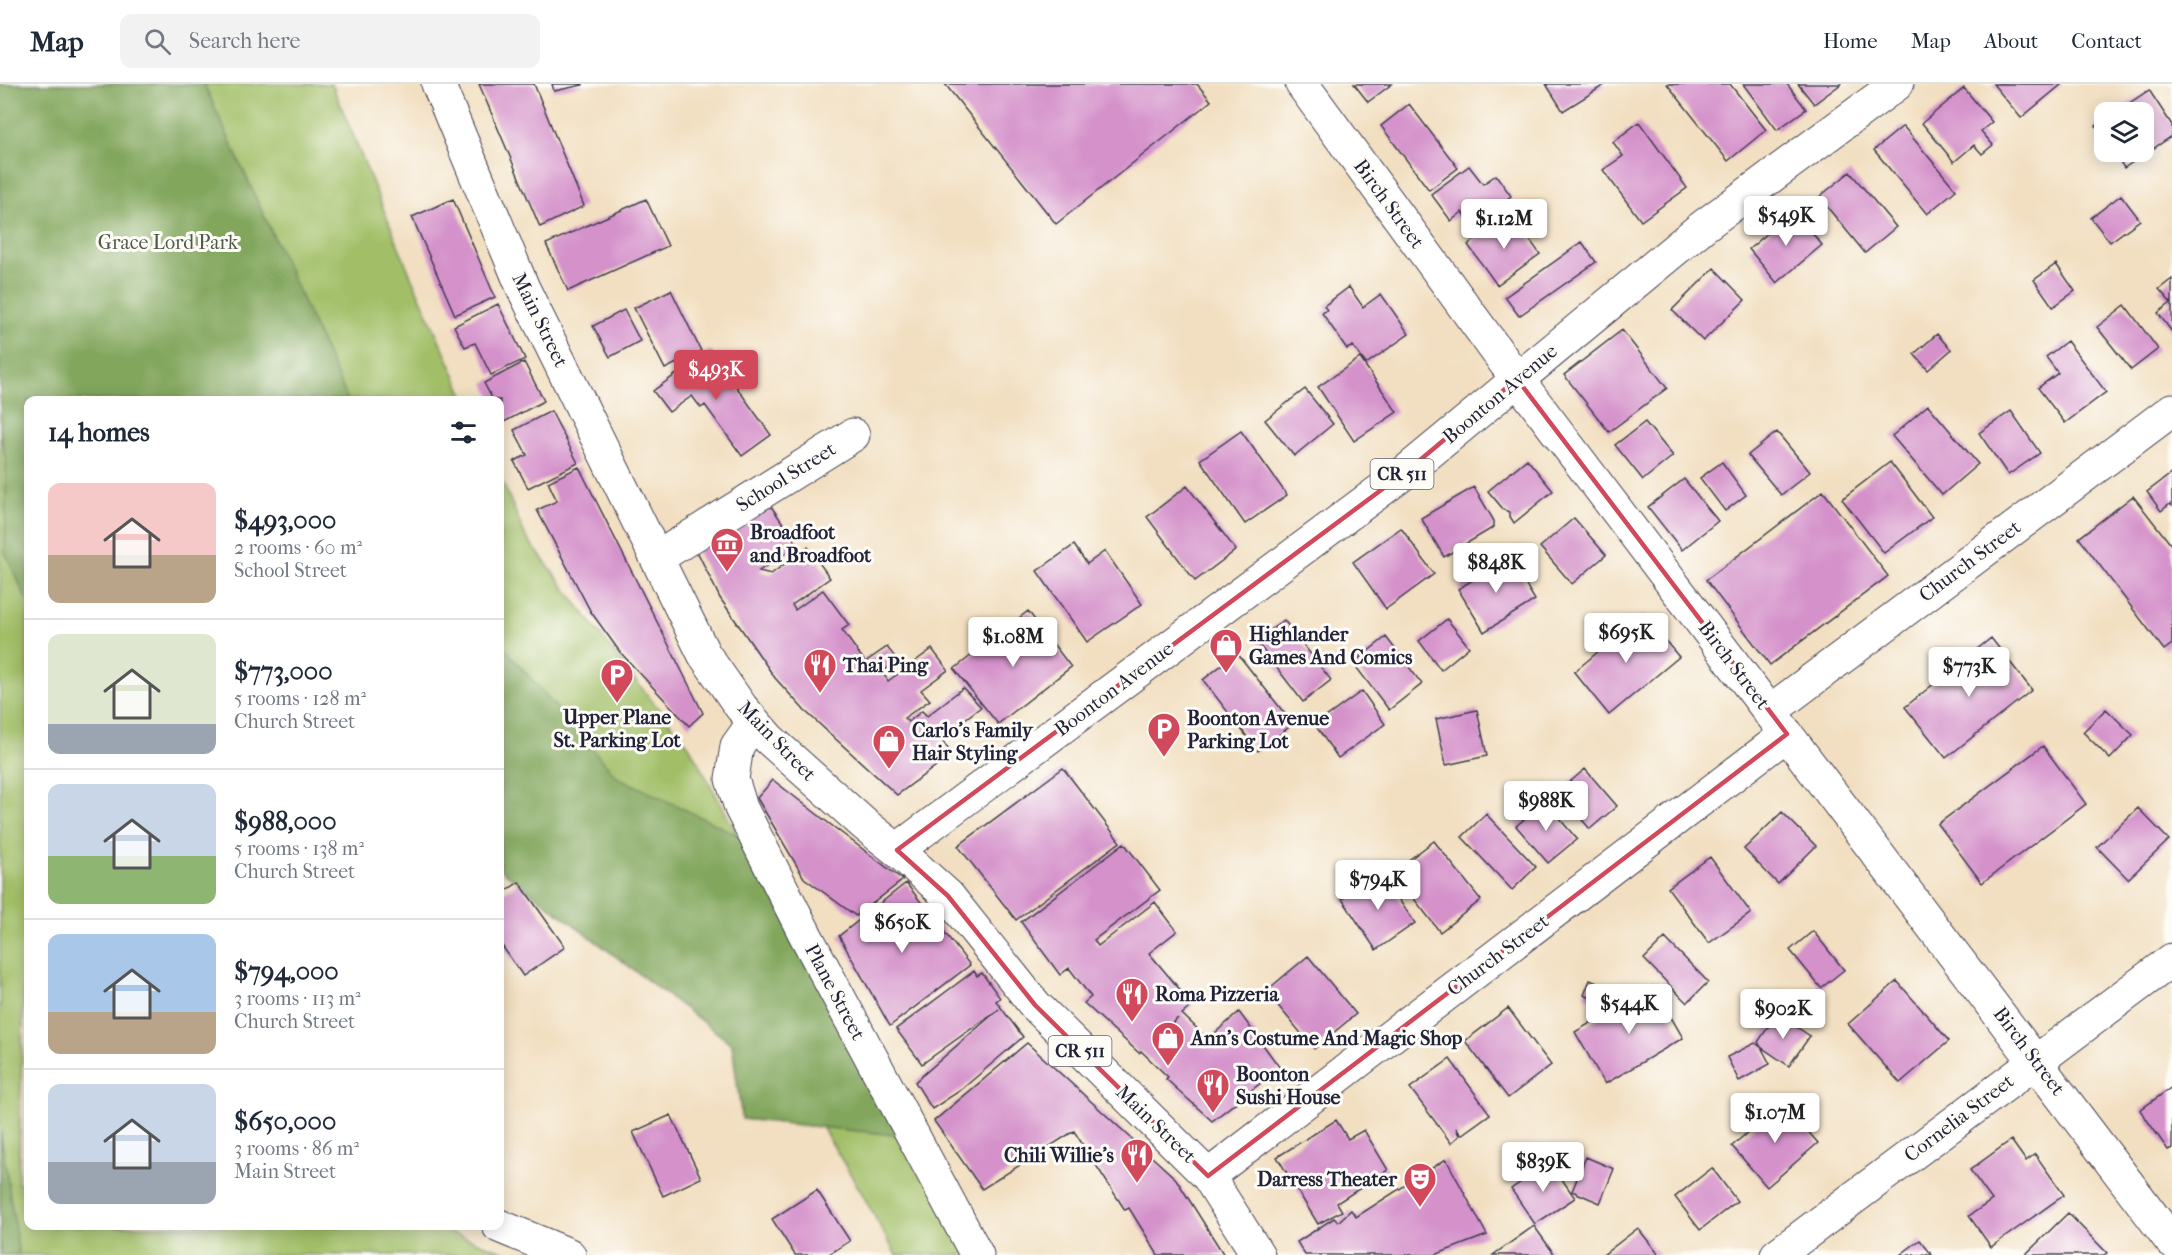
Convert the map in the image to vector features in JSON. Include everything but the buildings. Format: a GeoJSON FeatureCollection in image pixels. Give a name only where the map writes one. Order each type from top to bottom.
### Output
{"type":"FeatureCollection","features":[{"type":"Feature","properties":{"kind":"street","name":"Main Street"},"geometry":{"type":"LineString","coordinates":[[438,84],[523,288],[704,654],[741,707],[769,740],[948,896],[1035,1005],[1208,1176],[1258,1255]]}},
{"type":"Feature","properties":{"kind":"street","name":"Birch Street"},"geometry":{"type":"LineString","coordinates":[[1302,84],[1517,380],[2036,1060],[2172,1242]]}},
{"type":"Feature","properties":{"kind":"street","name":"Boonton Avenue"},"geometry":{"type":"LineString","coordinates":[[897,850],[1408,470],[1701,228],[1898,84]]}},
{"type":"Feature","properties":{"kind":"street","name":"Church Street"},"geometry":{"type":"LineString","coordinates":[[1208,1176],[2172,410]]}},
{"type":"Feature","properties":{"kind":"street","name":"School Street"},"geometry":{"type":"LineString","coordinates":[[657,558],[853,435]]}},
{"type":"Feature","properties":{"kind":"street","name":"Plane Street"},"geometry":{"type":"LineString","coordinates":[[754,722],[737,746],[732,779],[741,808],[811,946],[977,1255]]}},
{"type":"Feature","properties":{"kind":"street","name":"Cornelia Street"},"geometry":{"type":"LineString","coordinates":[[1777,1255],[2172,960]]}},
{"type":"Feature","properties":{"kind":"street"},"geometry":{"type":"LineString","coordinates":[[504,1228],[568,1255]]}},
{"type":"Feature","properties":{"kind":"highlighted area"},"geometry":{"type":"Polygon","coordinates":[[[1517,379],[1787,734],[1208,1176],[1035,1005],[948,896],[897,850],[1408,470],[1517,379]]]}},
{"type":"Feature","properties":{"kind":"green space","name":"Grace Lord Park"},"geometry":{"type":"Polygon","coordinates":[[[0,84],[332,84],[410,274],[464,396],[24,396],[24,979],[18,1184],[24,1183],[24,1230],[444,1230],[514,1255],[0,1255],[0,84]]]}},
{"type":"Feature","properties":{"kind":"green space"},"geometry":{"type":"Polygon","coordinates":[[[0,84],[204,84],[346,396],[24,396],[24,594],[5,552],[6,462],[0,431],[0,84]]]}},
{"type":"Feature","properties":{"kind":"green space"},"geometry":{"type":"Polygon","coordinates":[[[504,485],[526,537],[635,680],[689,746],[969,1255],[896,1255],[822,1127],[742,1119],[732,1044],[504,872],[504,485]]]}},
{"type":"Feature","properties":{"kind":"green space"},"geometry":{"type":"Polygon","coordinates":[[[504,648],[617,777],[740,836],[906,1136],[742,1119],[732,1044],[504,872],[504,648]]]}},
{"type":"Feature","properties":{"kind":"green space"},"geometry":{"type":"Polygon","coordinates":[[[0,1129],[19,1255],[0,1255],[0,1129]]]}},
{"type":"Feature","properties":{"kind":"place","name":"Broadfoot and Broadfoot"},"geometry":{"type":"Point","coordinates":[727,573]}},
{"type":"Feature","properties":{"kind":"place","name":"Highlander Games And Comics"},"geometry":{"type":"Point","coordinates":[1226,674]}},
{"type":"Feature","properties":{"kind":"place","name":"Thai Ping"},"geometry":{"type":"Point","coordinates":[820,694]}},
{"type":"Feature","properties":{"kind":"place","name":"Upper Plane St. Parking Lot"},"geometry":{"type":"Point","coordinates":[617,704]}},
{"type":"Feature","properties":{"kind":"place","name":"Boonton Avenue Parking Lot"},"geometry":{"type":"Point","coordinates":[1164,758]}},
{"type":"Feature","properties":{"kind":"place","name":"Carlo's Family Hair Styling"},"geometry":{"type":"Point","coordinates":[889,770]}},
{"type":"Feature","properties":{"kind":"place","name":"Roma Pizzeria"},"geometry":{"type":"Point","coordinates":[1132,1023]}},
{"type":"Feature","properties":{"kind":"place","name":"Ann’s Costume And Magic Shop"},"geometry":{"type":"Point","coordinates":[1168,1067]}},
{"type":"Feature","properties":{"kind":"place","name":"Boonton Sushi House"},"geometry":{"type":"Point","coordinates":[1213,1114]}},
{"type":"Feature","properties":{"kind":"place","name":"Chili Willie's"},"geometry":{"type":"Point","coordinates":[1137,1184]}},
{"type":"Feature","properties":{"kind":"place","name":"Darress Theater"},"geometry":{"type":"Point","coordinates":[1420,1208]}}]}
